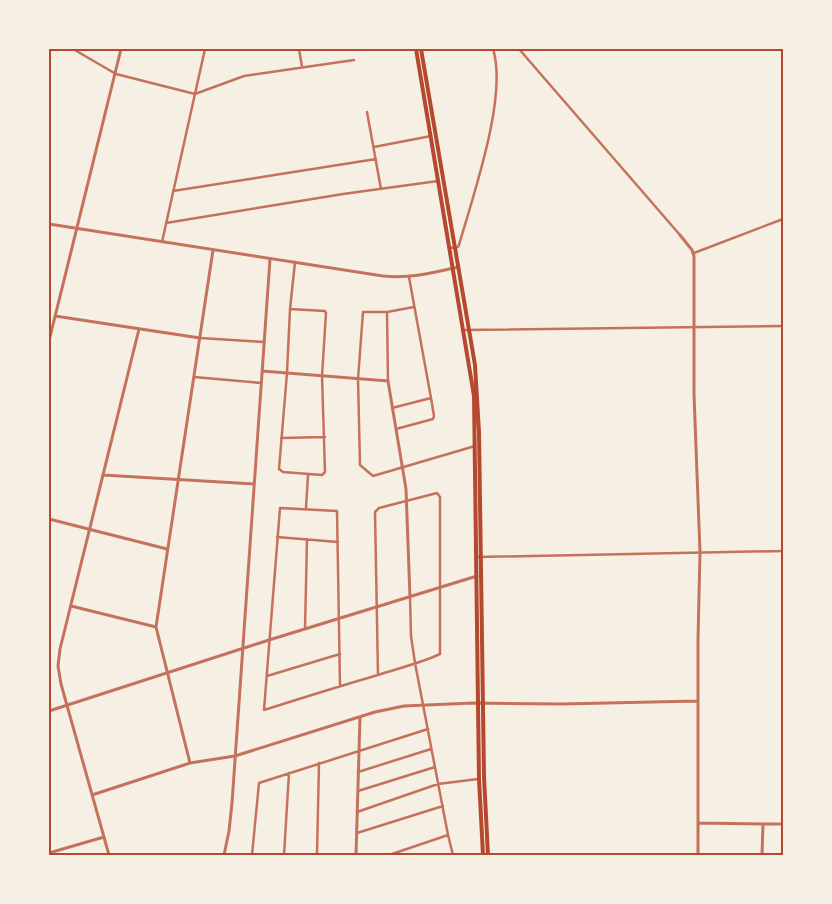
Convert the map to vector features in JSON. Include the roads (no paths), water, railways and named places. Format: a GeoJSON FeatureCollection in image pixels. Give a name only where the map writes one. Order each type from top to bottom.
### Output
{"type":"FeatureCollection","features":[{"type":"Feature","properties":{"kind":"main road"},"geometry":{"type":"LineString","coordinates":[[416,49],[438,182],[456,267],[478,396],[478,703],[479,779],[484,855]]}},
{"type":"Feature","properties":{"kind":"main road"},"geometry":{"type":"LineString","coordinates":[[421,49],[452,248]]}},
{"type":"Feature","properties":{"kind":"main road"},"geometry":{"type":"LineString","coordinates":[[466,330],[474,396],[479,557]]}},
{"type":"Feature","properties":{"kind":"main road"},"geometry":{"type":"LineString","coordinates":[[479,576],[484,786],[488,855]]}},
{"type":"Feature","properties":{"kind":"street"},"geometry":{"type":"LineString","coordinates":[[73,49],[116,74],[195,94],[244,76],[354,60]]}},
{"type":"Feature","properties":{"kind":"street"},"geometry":{"type":"LineString","coordinates":[[49,341],[121,49]]}},
{"type":"Feature","properties":{"kind":"street"},"geometry":{"type":"LineString","coordinates":[[162,242],[205,49]]}},
{"type":"Feature","properties":{"kind":"street"},"geometry":{"type":"LineString","coordinates":[[299,49],[302,67]]}},
{"type":"Feature","properties":{"kind":"street"},"geometry":{"type":"LineString","coordinates":[[452,248],[459,245],[494,112],[496,72],[493,49]]}},
{"type":"Feature","properties":{"kind":"street"},"geometry":{"type":"LineString","coordinates":[[519,49],[694,253],[694,394],[700,552],[698,855]]}},
{"type":"Feature","properties":{"kind":"street"},"geometry":{"type":"LineString","coordinates":[[366,112],[381,189]]}},
{"type":"Feature","properties":{"kind":"street"},"geometry":{"type":"LineString","coordinates":[[374,147],[431,136]]}},
{"type":"Feature","properties":{"kind":"street"},"geometry":{"type":"LineString","coordinates":[[173,191],[376,159]]}},
{"type":"Feature","properties":{"kind":"street"},"geometry":{"type":"LineString","coordinates":[[166,223],[381,189],[438,182]]}},
{"type":"Feature","properties":{"kind":"street"},"geometry":{"type":"LineString","coordinates":[[694,253],[783,219]]}},
{"type":"Feature","properties":{"kind":"street"},"geometry":{"type":"LineString","coordinates":[[49,224],[383,276],[409,277],[456,267]]}},
{"type":"Feature","properties":{"kind":"street"},"geometry":{"type":"LineString","coordinates":[[190,763],[156,627],[214,250]]}},
{"type":"Feature","properties":{"kind":"street"},"geometry":{"type":"LineString","coordinates":[[224,855],[229,831],[235,756],[270,259]]}},
{"type":"Feature","properties":{"kind":"street"},"geometry":{"type":"LineString","coordinates":[[290,309],[326,312],[322,376],[325,472],[322,475],[280,472],[281,438],[287,373],[290,309],[294,262]]}},
{"type":"Feature","properties":{"kind":"street"},"geometry":{"type":"LineString","coordinates":[[396,429],[433,419],[434,416],[409,277]]}},
{"type":"Feature","properties":{"kind":"street"},"geometry":{"type":"LineString","coordinates":[[414,307],[387,312],[363,312],[358,379],[360,466],[373,476],[475,446]]}},
{"type":"Feature","properties":{"kind":"street"},"geometry":{"type":"LineString","coordinates":[[387,312],[388,381],[407,500],[411,636],[453,855]]}},
{"type":"Feature","properties":{"kind":"street"},"geometry":{"type":"LineString","coordinates":[[55,316],[200,338],[264,342]]}},
{"type":"Feature","properties":{"kind":"street"},"geometry":{"type":"LineString","coordinates":[[466,330],[783,326]]}},
{"type":"Feature","properties":{"kind":"street"},"geometry":{"type":"LineString","coordinates":[[109,855],[66,705],[58,666],[60,649],[139,329]]}},
{"type":"Feature","properties":{"kind":"street"},"geometry":{"type":"LineString","coordinates":[[262,372],[388,381]]}},
{"type":"Feature","properties":{"kind":"street"},"geometry":{"type":"LineString","coordinates":[[194,377],[261,383]]}},
{"type":"Feature","properties":{"kind":"street"},"geometry":{"type":"LineString","coordinates":[[392,408],[431,398]]}},
{"type":"Feature","properties":{"kind":"street"},"geometry":{"type":"LineString","coordinates":[[281,438],[325,437]]}},
{"type":"Feature","properties":{"kind":"street"},"geometry":{"type":"LineString","coordinates":[[104,475],[254,484]]}},
{"type":"Feature","properties":{"kind":"street"},"geometry":{"type":"LineString","coordinates":[[306,508],[308,475]]}},
{"type":"Feature","properties":{"kind":"street"},"geometry":{"type":"LineString","coordinates":[[340,686],[337,511],[280,508],[264,710],[378,675],[441,653],[439,494],[435,492],[379,508],[375,512],[378,675]]}},
{"type":"Feature","properties":{"kind":"street"},"geometry":{"type":"LineString","coordinates":[[49,519],[167,549]]}},
{"type":"Feature","properties":{"kind":"street"},"geometry":{"type":"LineString","coordinates":[[277,537],[338,542]]}},
{"type":"Feature","properties":{"kind":"street"},"geometry":{"type":"LineString","coordinates":[[305,629],[307,539]]}},
{"type":"Feature","properties":{"kind":"street"},"geometry":{"type":"LineString","coordinates":[[479,557],[783,550]]}},
{"type":"Feature","properties":{"kind":"street"},"geometry":{"type":"LineString","coordinates":[[49,711],[269,640],[479,576]]}},
{"type":"Feature","properties":{"kind":"street"},"geometry":{"type":"LineString","coordinates":[[71,606],[156,627]]}},
{"type":"Feature","properties":{"kind":"street"},"geometry":{"type":"LineString","coordinates":[[266,676],[340,654]]}},
{"type":"Feature","properties":{"kind":"street"},"geometry":{"type":"LineString","coordinates":[[92,795],[190,763],[235,756],[395,708],[423,704],[698,701]]}},
{"type":"Feature","properties":{"kind":"street"},"geometry":{"type":"LineString","coordinates":[[356,855],[360,717]]}},
{"type":"Feature","properties":{"kind":"street"},"geometry":{"type":"LineString","coordinates":[[252,855],[258,783],[428,729]]}},
{"type":"Feature","properties":{"kind":"street"},"geometry":{"type":"LineString","coordinates":[[358,772],[432,749]]}},
{"type":"Feature","properties":{"kind":"street"},"geometry":{"type":"LineString","coordinates":[[316,855],[319,763]]}},
{"type":"Feature","properties":{"kind":"street"},"geometry":{"type":"LineString","coordinates":[[358,791],[435,767]]}},
{"type":"Feature","properties":{"kind":"street"},"geometry":{"type":"LineString","coordinates":[[284,855],[289,773]]}},
{"type":"Feature","properties":{"kind":"street"},"geometry":{"type":"LineString","coordinates":[[357,812],[438,784],[479,779]]}},
{"type":"Feature","properties":{"kind":"street"},"geometry":{"type":"LineString","coordinates":[[357,833],[443,806]]}},
{"type":"Feature","properties":{"kind":"street"},"geometry":{"type":"LineString","coordinates":[[698,823],[783,824]]}},
{"type":"Feature","properties":{"kind":"street"},"geometry":{"type":"LineString","coordinates":[[762,855],[763,824]]}},
{"type":"Feature","properties":{"kind":"street"},"geometry":{"type":"LineString","coordinates":[[389,855],[448,835]]}},
{"type":"Feature","properties":{"kind":"street"},"geometry":{"type":"LineString","coordinates":[[49,853],[104,837]]}}]}
